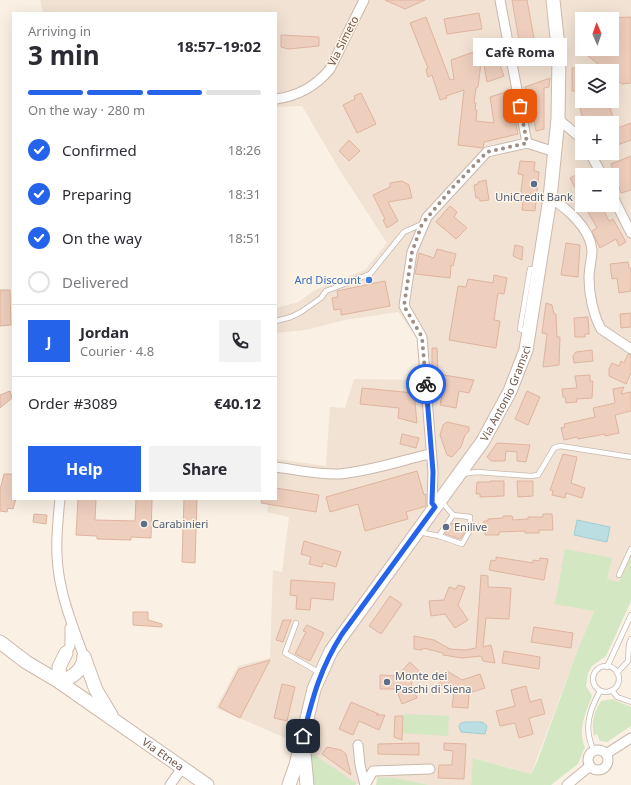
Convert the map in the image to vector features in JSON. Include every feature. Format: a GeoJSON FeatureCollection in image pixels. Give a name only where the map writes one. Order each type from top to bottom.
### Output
{"type":"FeatureCollection","features":[{"type":"Feature","properties":{"kind":"main road","name":"Via Antonio Gramsci"},"geometry":{"type":"LineString","coordinates":[[289,785],[296,765],[314,689],[342,634],[483,441],[499,415],[518,374],[529,333],[550,198],[555,152],[558,119],[558,56],[553,0]]}},
{"type":"Feature","properties":{"kind":"main road"},"geometry":{"type":"LineString","coordinates":[[0,642],[26,662],[48,664],[63,657]]}},
{"type":"Feature","properties":{"kind":"main road"},"geometry":{"type":"LineString","coordinates":[[63,657],[59,667],[60,682],[80,670],[84,662],[84,657]]}},
{"type":"Feature","properties":{"kind":"main road"},"geometry":{"type":"LineString","coordinates":[[84,657],[103,703],[118,724]]}},
{"type":"Feature","properties":{"kind":"main road","name":"Via Etnea"},"geometry":{"type":"LineString","coordinates":[[26,662],[60,682],[207,785]]}},
{"type":"Feature","properties":{"kind":"main road","name":"Via Antonio Gramsci"},"geometry":{"type":"LineString","coordinates":[[303,736],[306,785]]}},
{"type":"Feature","properties":{"kind":"street","name":"Via Simeto"},"geometry":{"type":"LineString","coordinates":[[277,99],[298,94],[310,87],[326,74],[330,69],[364,0]]}},
{"type":"Feature","properties":{"kind":"street"},"geometry":{"type":"LineString","coordinates":[[500,0],[527,143]]}},
{"type":"Feature","properties":{"kind":"street"},"geometry":{"type":"LineString","coordinates":[[558,119],[575,133]]}},
{"type":"Feature","properties":{"kind":"street"},"geometry":{"type":"LineString","coordinates":[[438,504],[432,503],[432,455],[422,337],[404,306],[412,252],[422,224],[454,186],[487,152],[527,143],[555,152]]}},
{"type":"Feature","properties":{"kind":"street"},"geometry":{"type":"LineString","coordinates":[[550,198],[568,211],[586,234],[590,243],[592,250],[590,288],[600,329],[631,349]]}},
{"type":"Feature","properties":{"kind":"street"},"geometry":{"type":"LineString","coordinates":[[619,209],[631,233]]}},
{"type":"Feature","properties":{"kind":"street"},"geometry":{"type":"LineString","coordinates":[[277,467],[316,474],[340,474],[359,471],[425,455],[432,455]]}},
{"type":"Feature","properties":{"kind":"street"},"geometry":{"type":"LineString","coordinates":[[60,500],[57,556],[69,616],[84,657]]}},
{"type":"Feature","properties":{"kind":"street"},"geometry":{"type":"LineString","coordinates":[[63,657],[70,646],[69,616]]}},
{"type":"Feature","properties":{"kind":"street"},"geometry":{"type":"LineString","coordinates":[[606,754],[631,738]]}},
{"type":"Feature","properties":{"kind":"street"},"geometry":{"type":"LineString","coordinates":[[358,746],[360,765],[365,785]]}},
{"type":"Feature","properties":{"kind":"street"},"geometry":{"type":"LineString","coordinates":[[600,750],[606,754],[608,761],[604,768],[597,770],[590,766],[588,758],[594,751],[600,750]]}},
{"type":"Feature","properties":{"kind":"street"},"geometry":{"type":"LineString","coordinates":[[567,785],[590,766]]}},
{"type":"Feature","properties":{"kind":"street"},"geometry":{"type":"LineString","coordinates":[[170,785],[182,768]]}},
{"type":"Feature","properties":{"kind":"street"},"geometry":{"type":"LineString","coordinates":[[365,785],[373,771],[430,769]]}},
{"type":"Feature","properties":{"kind":"lane"},"geometry":{"type":"LineString","coordinates":[[277,321],[291,317],[301,312],[321,298],[326,291],[370,274],[404,232],[422,224]]}},
{"type":"Feature","properties":{"kind":"lane"},"geometry":{"type":"LineString","coordinates":[[459,475],[477,472],[531,476],[538,475],[556,447],[631,457]]}},
{"type":"Feature","properties":{"kind":"lane"},"geometry":{"type":"LineString","coordinates":[[418,531],[462,544],[470,530],[470,517],[452,515],[438,504]]}},
{"type":"Feature","properties":{"kind":"lane"},"geometry":{"type":"LineString","coordinates":[[439,536],[452,515]]}},
{"type":"Feature","properties":{"kind":"lane"},"geometry":{"type":"LineString","coordinates":[[619,574],[631,549]]}},
{"type":"Feature","properties":{"kind":"lane"},"geometry":{"type":"LineString","coordinates":[[631,615],[607,667],[596,671],[593,678],[594,686],[600,691],[612,690],[617,685],[617,673],[628,661],[629,644],[631,639]]}},
{"type":"Feature","properties":{"kind":"lane"},"geometry":{"type":"LineString","coordinates":[[296,623],[285,653],[321,674]]}},
{"type":"Feature","properties":{"kind":"lane"},"geometry":{"type":"LineString","coordinates":[[607,667],[617,673]]}},
{"type":"Feature","properties":{"kind":"lane"},"geometry":{"type":"LineString","coordinates":[[612,690],[617,697],[631,702]]}},
{"type":"Feature","properties":{"kind":"lane"},"geometry":{"type":"LineString","coordinates":[[594,751],[587,735],[588,716],[600,691]]}},
{"type":"Feature","properties":{"kind":"shaded area"},"geometry":{"type":"Polygon","coordinates":[[[40,0],[631,0],[631,557],[619,582],[607,579],[578,649],[531,774],[474,758],[471,785],[430,785],[395,778],[377,777],[355,785],[355,783],[295,742],[216,708],[238,666],[270,658],[273,570],[282,572],[289,517],[267,512],[269,500],[277,500],[277,459],[326,466],[330,407],[345,408],[354,379],[419,380],[418,339],[398,312],[345,320],[306,330],[277,333],[277,308],[298,302],[315,290],[365,270],[387,243],[339,169],[302,106],[277,107],[277,12],[43,12],[40,0]]]}},
{"type":"Feature","properties":{"kind":"green space"},"geometry":{"type":"Polygon","coordinates":[[[565,549],[612,558],[607,579],[619,582],[631,557],[631,601],[606,656],[592,666],[588,673],[586,686],[592,696],[582,727],[585,747],[578,764],[551,785],[471,785],[473,758],[531,774],[537,762],[578,649],[594,611],[555,604],[565,549]]]}},
{"type":"Feature","properties":{"kind":"green space"},"geometry":{"type":"Polygon","coordinates":[[[612,699],[631,707],[631,726],[607,742],[600,741],[597,734],[594,736],[593,722],[595,713],[601,701],[612,699]]]}},
{"type":"Feature","properties":{"kind":"green space"},"geometry":{"type":"Polygon","coordinates":[[[404,714],[449,716],[448,736],[403,733],[404,714]]]}},
{"type":"Feature","properties":{"kind":"green space"},"geometry":{"type":"Polygon","coordinates":[[[310,752],[356,783],[355,785],[312,785],[310,752]]]}},
{"type":"Feature","properties":{"kind":"green space"},"geometry":{"type":"Polygon","coordinates":[[[377,777],[395,778],[430,785],[376,785],[377,777]]]}},
{"type":"Feature","properties":{"kind":"water"},"geometry":{"type":"Polygon","coordinates":[[[577,520],[610,527],[607,542],[574,535],[577,520]]]}},
{"type":"Feature","properties":{"kind":"water"},"geometry":{"type":"Polygon","coordinates":[[[483,722],[487,726],[485,734],[461,732],[459,726],[461,723],[483,722]]]}},
{"type":"Feature","properties":{"kind":"building"},"geometry":{"type":"Polygon","coordinates":[[[385,0],[425,0],[405,9],[385,0]]]}},
{"type":"Feature","properties":{"kind":"building"},"geometry":{"type":"Polygon","coordinates":[[[512,0],[527,0],[534,38],[519,40],[512,0]]]}},
{"type":"Feature","properties":{"kind":"building"},"geometry":{"type":"Polygon","coordinates":[[[479,13],[482,29],[447,34],[444,19],[479,13]]]}},
{"type":"Feature","properties":{"kind":"building"},"geometry":{"type":"Polygon","coordinates":[[[426,17],[450,80],[454,79],[451,60],[502,42],[504,51],[496,54],[504,76],[487,82],[482,55],[478,87],[476,88],[474,103],[476,103],[475,110],[477,110],[476,121],[494,123],[490,97],[509,91],[518,134],[484,142],[483,148],[458,145],[464,90],[446,96],[447,98],[440,100],[432,75],[428,77],[426,69],[428,68],[410,23],[426,17]]]}},
{"type":"Feature","properties":{"kind":"building"},"geometry":{"type":"Polygon","coordinates":[[[631,17],[631,83],[622,84],[619,82],[619,64],[598,64],[588,56],[619,56],[619,18],[631,17]]]}},
{"type":"Feature","properties":{"kind":"building"},"geometry":{"type":"Polygon","coordinates":[[[281,35],[319,37],[319,46],[288,49],[281,47],[281,35]]]}},
{"type":"Feature","properties":{"kind":"building"},"geometry":{"type":"Polygon","coordinates":[[[572,68],[575,68],[575,91],[572,91],[572,68]]]}},
{"type":"Feature","properties":{"kind":"building"},"geometry":{"type":"Polygon","coordinates":[[[550,78],[549,87],[544,88],[544,129],[536,131],[529,94],[527,95],[525,87],[550,78]]]}},
{"type":"Feature","properties":{"kind":"building"},"geometry":{"type":"Polygon","coordinates":[[[361,93],[376,124],[357,133],[343,105],[355,99],[354,96],[361,93]]]}},
{"type":"Feature","properties":{"kind":"building"},"geometry":{"type":"Polygon","coordinates":[[[580,108],[610,108],[612,116],[582,116],[580,108]]]}},
{"type":"Feature","properties":{"kind":"building"},"geometry":{"type":"Polygon","coordinates":[[[631,123],[631,140],[619,144],[619,127],[631,123]]]}},
{"type":"Feature","properties":{"kind":"building"},"geometry":{"type":"Polygon","coordinates":[[[349,140],[360,151],[349,161],[339,151],[349,140]]]}},
{"type":"Feature","properties":{"kind":"building"},"geometry":{"type":"Polygon","coordinates":[[[631,156],[631,190],[621,193],[619,187],[619,168],[612,168],[611,164],[631,156]]]}},
{"type":"Feature","properties":{"kind":"building"},"geometry":{"type":"Polygon","coordinates":[[[520,161],[535,162],[534,171],[539,172],[535,211],[522,210],[523,199],[520,199],[523,175],[518,174],[520,161]]]}},
{"type":"Feature","properties":{"kind":"building"},"geometry":{"type":"Polygon","coordinates":[[[575,176],[575,188],[570,178],[575,176]]]}},
{"type":"Feature","properties":{"kind":"building"},"geometry":{"type":"Polygon","coordinates":[[[486,180],[489,200],[480,201],[479,198],[476,198],[474,185],[478,184],[478,182],[486,180]]]}},
{"type":"Feature","properties":{"kind":"building"},"geometry":{"type":"Polygon","coordinates":[[[402,181],[409,185],[412,198],[388,202],[398,221],[387,228],[383,220],[385,219],[373,195],[390,187],[390,183],[402,181]]]}},
{"type":"Feature","properties":{"kind":"building"},"geometry":{"type":"Polygon","coordinates":[[[450,206],[457,212],[454,217],[467,228],[456,239],[436,222],[450,206]]]}},
{"type":"Feature","properties":{"kind":"building"},"geometry":{"type":"Polygon","coordinates":[[[588,212],[604,212],[609,221],[613,219],[626,242],[619,246],[616,239],[600,248],[592,231],[597,228],[588,212]]]}},
{"type":"Feature","properties":{"kind":"building"},"geometry":{"type":"Polygon","coordinates":[[[566,243],[580,245],[578,277],[561,275],[566,243]]]}},
{"type":"Feature","properties":{"kind":"building"},"geometry":{"type":"Polygon","coordinates":[[[515,245],[523,247],[522,260],[513,256],[515,245]]]}},
{"type":"Feature","properties":{"kind":"building"},"geometry":{"type":"Polygon","coordinates":[[[437,249],[456,254],[453,266],[451,265],[450,278],[415,274],[419,253],[434,258],[437,249]]]}},
{"type":"Feature","properties":{"kind":"building"},"geometry":{"type":"Polygon","coordinates":[[[628,262],[629,268],[631,268],[631,291],[619,293],[617,278],[612,279],[610,264],[628,262]]]}},
{"type":"Feature","properties":{"kind":"building"},"geometry":{"type":"Polygon","coordinates":[[[494,275],[507,278],[504,294],[498,293],[494,320],[500,321],[496,348],[449,340],[458,286],[466,287],[468,279],[493,283],[494,275]]]}},
{"type":"Feature","properties":{"kind":"building"},"geometry":{"type":"Polygon","coordinates":[[[385,281],[390,306],[341,315],[341,309],[334,310],[332,298],[338,297],[337,291],[385,281]]]}},
{"type":"Feature","properties":{"kind":"building"},"geometry":{"type":"Polygon","coordinates":[[[0,290],[10,290],[11,325],[0,326],[0,290]]]}},
{"type":"Feature","properties":{"kind":"building"},"geometry":{"type":"Polygon","coordinates":[[[546,303],[552,305],[554,314],[556,314],[557,337],[560,337],[559,365],[543,367],[547,334],[542,333],[546,303]]]}},
{"type":"Feature","properties":{"kind":"building"},"geometry":{"type":"Polygon","coordinates":[[[631,313],[631,327],[621,328],[620,314],[631,313]]]}},
{"type":"Feature","properties":{"kind":"building"},"geometry":{"type":"Polygon","coordinates":[[[588,317],[589,334],[585,334],[585,337],[575,337],[574,318],[588,317]]]}},
{"type":"Feature","properties":{"kind":"building"},"geometry":{"type":"Polygon","coordinates":[[[432,348],[437,348],[438,374],[474,380],[469,393],[459,391],[456,408],[440,405],[445,381],[432,382],[432,348]]]}},
{"type":"Feature","properties":{"kind":"building"},"geometry":{"type":"Polygon","coordinates":[[[592,350],[593,361],[574,363],[573,356],[576,352],[592,350]]]}},
{"type":"Feature","properties":{"kind":"building"},"geometry":{"type":"Polygon","coordinates":[[[628,354],[631,355],[631,373],[626,384],[609,376],[609,369],[612,363],[619,366],[621,361],[624,363],[628,354]]]}},
{"type":"Feature","properties":{"kind":"building"},"geometry":{"type":"Polygon","coordinates":[[[590,375],[590,381],[593,381],[592,398],[576,399],[577,402],[566,403],[565,397],[563,397],[562,389],[577,388],[575,376],[590,375]]]}},
{"type":"Feature","properties":{"kind":"building"},"geometry":{"type":"Polygon","coordinates":[[[624,387],[621,394],[631,392],[631,411],[615,415],[619,433],[578,439],[577,437],[564,440],[561,428],[565,427],[564,424],[595,417],[593,408],[615,403],[613,389],[624,387]]]}},
{"type":"Feature","properties":{"kind":"building"},"geometry":{"type":"Polygon","coordinates":[[[362,388],[414,393],[417,423],[398,418],[399,408],[360,404],[362,388]]]}},
{"type":"Feature","properties":{"kind":"building"},"geometry":{"type":"Polygon","coordinates":[[[10,391],[12,398],[0,408],[0,395],[10,391]]]}},
{"type":"Feature","properties":{"kind":"building"},"geometry":{"type":"Polygon","coordinates":[[[527,391],[540,397],[528,425],[515,419],[527,391]]]}},
{"type":"Feature","properties":{"kind":"building"},"geometry":{"type":"Polygon","coordinates":[[[447,422],[469,427],[469,431],[465,435],[461,447],[452,457],[447,455],[440,435],[443,425],[447,422]]]}},
{"type":"Feature","properties":{"kind":"building"},"geometry":{"type":"Polygon","coordinates":[[[402,434],[419,438],[416,448],[400,444],[402,434]]]}},
{"type":"Feature","properties":{"kind":"building"},"geometry":{"type":"Polygon","coordinates":[[[497,443],[530,445],[526,462],[517,461],[517,452],[506,451],[505,461],[491,461],[487,457],[497,443]]]}},
{"type":"Feature","properties":{"kind":"building"},"geometry":{"type":"Polygon","coordinates":[[[563,454],[577,457],[571,483],[585,488],[582,498],[566,493],[565,498],[552,495],[553,491],[550,490],[563,454]]]}},
{"type":"Feature","properties":{"kind":"building"},"geometry":{"type":"Polygon","coordinates":[[[417,471],[424,495],[426,494],[426,506],[406,512],[408,519],[365,531],[358,504],[330,512],[326,497],[417,471]]]}},
{"type":"Feature","properties":{"kind":"building"},"geometry":{"type":"Polygon","coordinates":[[[4,474],[12,474],[12,500],[16,500],[13,509],[8,508],[7,512],[0,511],[0,490],[4,474]]]}},
{"type":"Feature","properties":{"kind":"building"},"geometry":{"type":"Polygon","coordinates":[[[504,481],[504,496],[480,497],[480,494],[476,494],[477,482],[504,481]]]}},
{"type":"Feature","properties":{"kind":"building"},"geometry":{"type":"Polygon","coordinates":[[[517,481],[533,481],[533,496],[518,497],[517,481]]]}},
{"type":"Feature","properties":{"kind":"building"},"geometry":{"type":"Polygon","coordinates":[[[277,488],[319,495],[316,512],[261,503],[262,500],[277,500],[277,488]]]}},
{"type":"Feature","properties":{"kind":"building"},"geometry":{"type":"Polygon","coordinates":[[[78,500],[96,500],[95,520],[135,521],[136,500],[152,500],[151,538],[131,537],[131,540],[97,539],[97,536],[76,535],[78,500]]]}},
{"type":"Feature","properties":{"kind":"building"},"geometry":{"type":"Polygon","coordinates":[[[184,500],[197,500],[195,563],[182,562],[184,500]]]}},
{"type":"Feature","properties":{"kind":"building"},"geometry":{"type":"Polygon","coordinates":[[[34,514],[47,515],[46,524],[33,522],[34,514]]]}},
{"type":"Feature","properties":{"kind":"building"},"geometry":{"type":"Polygon","coordinates":[[[543,514],[552,514],[553,530],[539,530],[539,533],[525,533],[525,531],[499,532],[499,535],[485,535],[484,521],[488,521],[488,519],[512,516],[513,520],[528,519],[528,517],[543,517],[543,514]]]}},
{"type":"Feature","properties":{"kind":"building"},"geometry":{"type":"Polygon","coordinates":[[[452,523],[465,532],[460,539],[445,534],[452,523]]]}},
{"type":"Feature","properties":{"kind":"building"},"geometry":{"type":"Polygon","coordinates":[[[304,541],[341,552],[336,567],[323,563],[322,567],[309,564],[311,557],[301,554],[304,541]]]}},
{"type":"Feature","properties":{"kind":"building"},"geometry":{"type":"Polygon","coordinates":[[[496,557],[533,563],[533,560],[539,561],[540,558],[548,559],[544,580],[489,570],[491,560],[496,561],[496,557]]]}},
{"type":"Feature","properties":{"kind":"building"},"geometry":{"type":"Polygon","coordinates":[[[481,575],[488,576],[488,587],[511,588],[509,619],[486,618],[483,647],[491,645],[495,663],[483,661],[481,656],[462,658],[443,655],[443,653],[423,648],[422,650],[414,649],[414,636],[434,640],[450,649],[465,650],[476,648],[481,575]]]}},
{"type":"Feature","properties":{"kind":"building"},"geometry":{"type":"Polygon","coordinates":[[[291,580],[335,583],[333,600],[311,598],[310,610],[296,609],[297,596],[290,595],[291,580]]]}},
{"type":"Feature","properties":{"kind":"building"},"geometry":{"type":"Polygon","coordinates":[[[458,585],[465,587],[458,605],[468,620],[455,628],[445,614],[431,616],[429,601],[444,600],[449,587],[456,589],[458,585]]]}},
{"type":"Feature","properties":{"kind":"building"},"geometry":{"type":"Polygon","coordinates":[[[390,596],[402,604],[381,634],[369,626],[390,596]]]}},
{"type":"Feature","properties":{"kind":"building"},"geometry":{"type":"Polygon","coordinates":[[[133,612],[148,612],[148,620],[162,624],[162,627],[133,625],[133,612]]]}},
{"type":"Feature","properties":{"kind":"building"},"geometry":{"type":"Polygon","coordinates":[[[283,620],[291,620],[283,642],[276,640],[283,620]]]}},
{"type":"Feature","properties":{"kind":"building"},"geometry":{"type":"Polygon","coordinates":[[[307,625],[324,633],[310,661],[295,654],[306,632],[303,631],[307,625]]]}},
{"type":"Feature","properties":{"kind":"building"},"geometry":{"type":"Polygon","coordinates":[[[534,627],[573,633],[571,648],[531,642],[534,627]]]}},
{"type":"Feature","properties":{"kind":"building"},"geometry":{"type":"Polygon","coordinates":[[[504,651],[540,657],[539,669],[502,663],[504,651]]]}},
{"type":"Feature","properties":{"kind":"building"},"geometry":{"type":"Polygon","coordinates":[[[270,660],[240,718],[219,707],[239,669],[270,660]]]}},
{"type":"Feature","properties":{"kind":"building"},"geometry":{"type":"Polygon","coordinates":[[[410,662],[420,672],[411,684],[417,698],[402,704],[396,689],[380,689],[380,675],[397,676],[410,662]]]}},
{"type":"Feature","properties":{"kind":"building"},"geometry":{"type":"Polygon","coordinates":[[[447,671],[462,680],[480,674],[485,688],[469,693],[468,708],[452,707],[454,692],[439,684],[447,671]]]}},
{"type":"Feature","properties":{"kind":"building"},"geometry":{"type":"Polygon","coordinates":[[[282,684],[295,687],[287,721],[274,718],[282,684]]]}},
{"type":"Feature","properties":{"kind":"building"},"geometry":{"type":"Polygon","coordinates":[[[526,686],[530,702],[541,699],[545,714],[529,718],[533,734],[519,738],[515,723],[500,726],[496,711],[515,706],[511,690],[526,686]]]}},
{"type":"Feature","properties":{"kind":"building"},"geometry":{"type":"Polygon","coordinates":[[[351,702],[379,714],[376,715],[385,715],[379,730],[359,721],[353,735],[339,729],[351,702]]]}},
{"type":"Feature","properties":{"kind":"building"},"geometry":{"type":"Polygon","coordinates":[[[395,716],[403,716],[402,740],[394,737],[395,716]]]}},
{"type":"Feature","properties":{"kind":"building"},"geometry":{"type":"Polygon","coordinates":[[[419,743],[419,755],[378,754],[378,744],[419,743]]]}},
{"type":"Feature","properties":{"kind":"building"},"geometry":{"type":"Polygon","coordinates":[[[444,743],[466,744],[464,779],[438,778],[439,765],[452,765],[453,751],[444,750],[444,743]]]}},
{"type":"Feature","properties":{"kind":"building"},"geometry":{"type":"Polygon","coordinates":[[[327,747],[341,750],[346,754],[351,775],[322,754],[327,747]]]}},
{"type":"Feature","properties":{"kind":"way so far"},"geometry":{"type":"LineString","coordinates":[[426,384],[422,337],[404,306],[412,252],[422,224],[427,217],[487,152],[527,143],[520,106]]}},
{"type":"Feature","properties":{"kind":"place","name":"Cafè Roma"},"geometry":{"type":"Point","coordinates":[520,106]}},
{"type":"Feature","properties":{"kind":"place","name":"UniCredit Bank"},"geometry":{"type":"Point","coordinates":[534,184]}},
{"type":"Feature","properties":{"kind":"place","name":"Ard Discount"},"geometry":{"type":"Point","coordinates":[369,280]}},
{"type":"Feature","properties":{"kind":"place","name":"Carabinieri"},"geometry":{"type":"Point","coordinates":[144,524]}},
{"type":"Feature","properties":{"kind":"place","name":"Enilive"},"geometry":{"type":"Point","coordinates":[446,527]}},
{"type":"Feature","properties":{"kind":"place","name":"Monte dei Paschi di Siena"},"geometry":{"type":"Point","coordinates":[387,682]}},
{"type":"Feature","properties":{"kind":"route"},"geometry":{"type":"LineString","coordinates":[[303,736],[314,689],[331,651],[366,600],[435,507],[432,503],[433,463],[426,384]]}}]}
